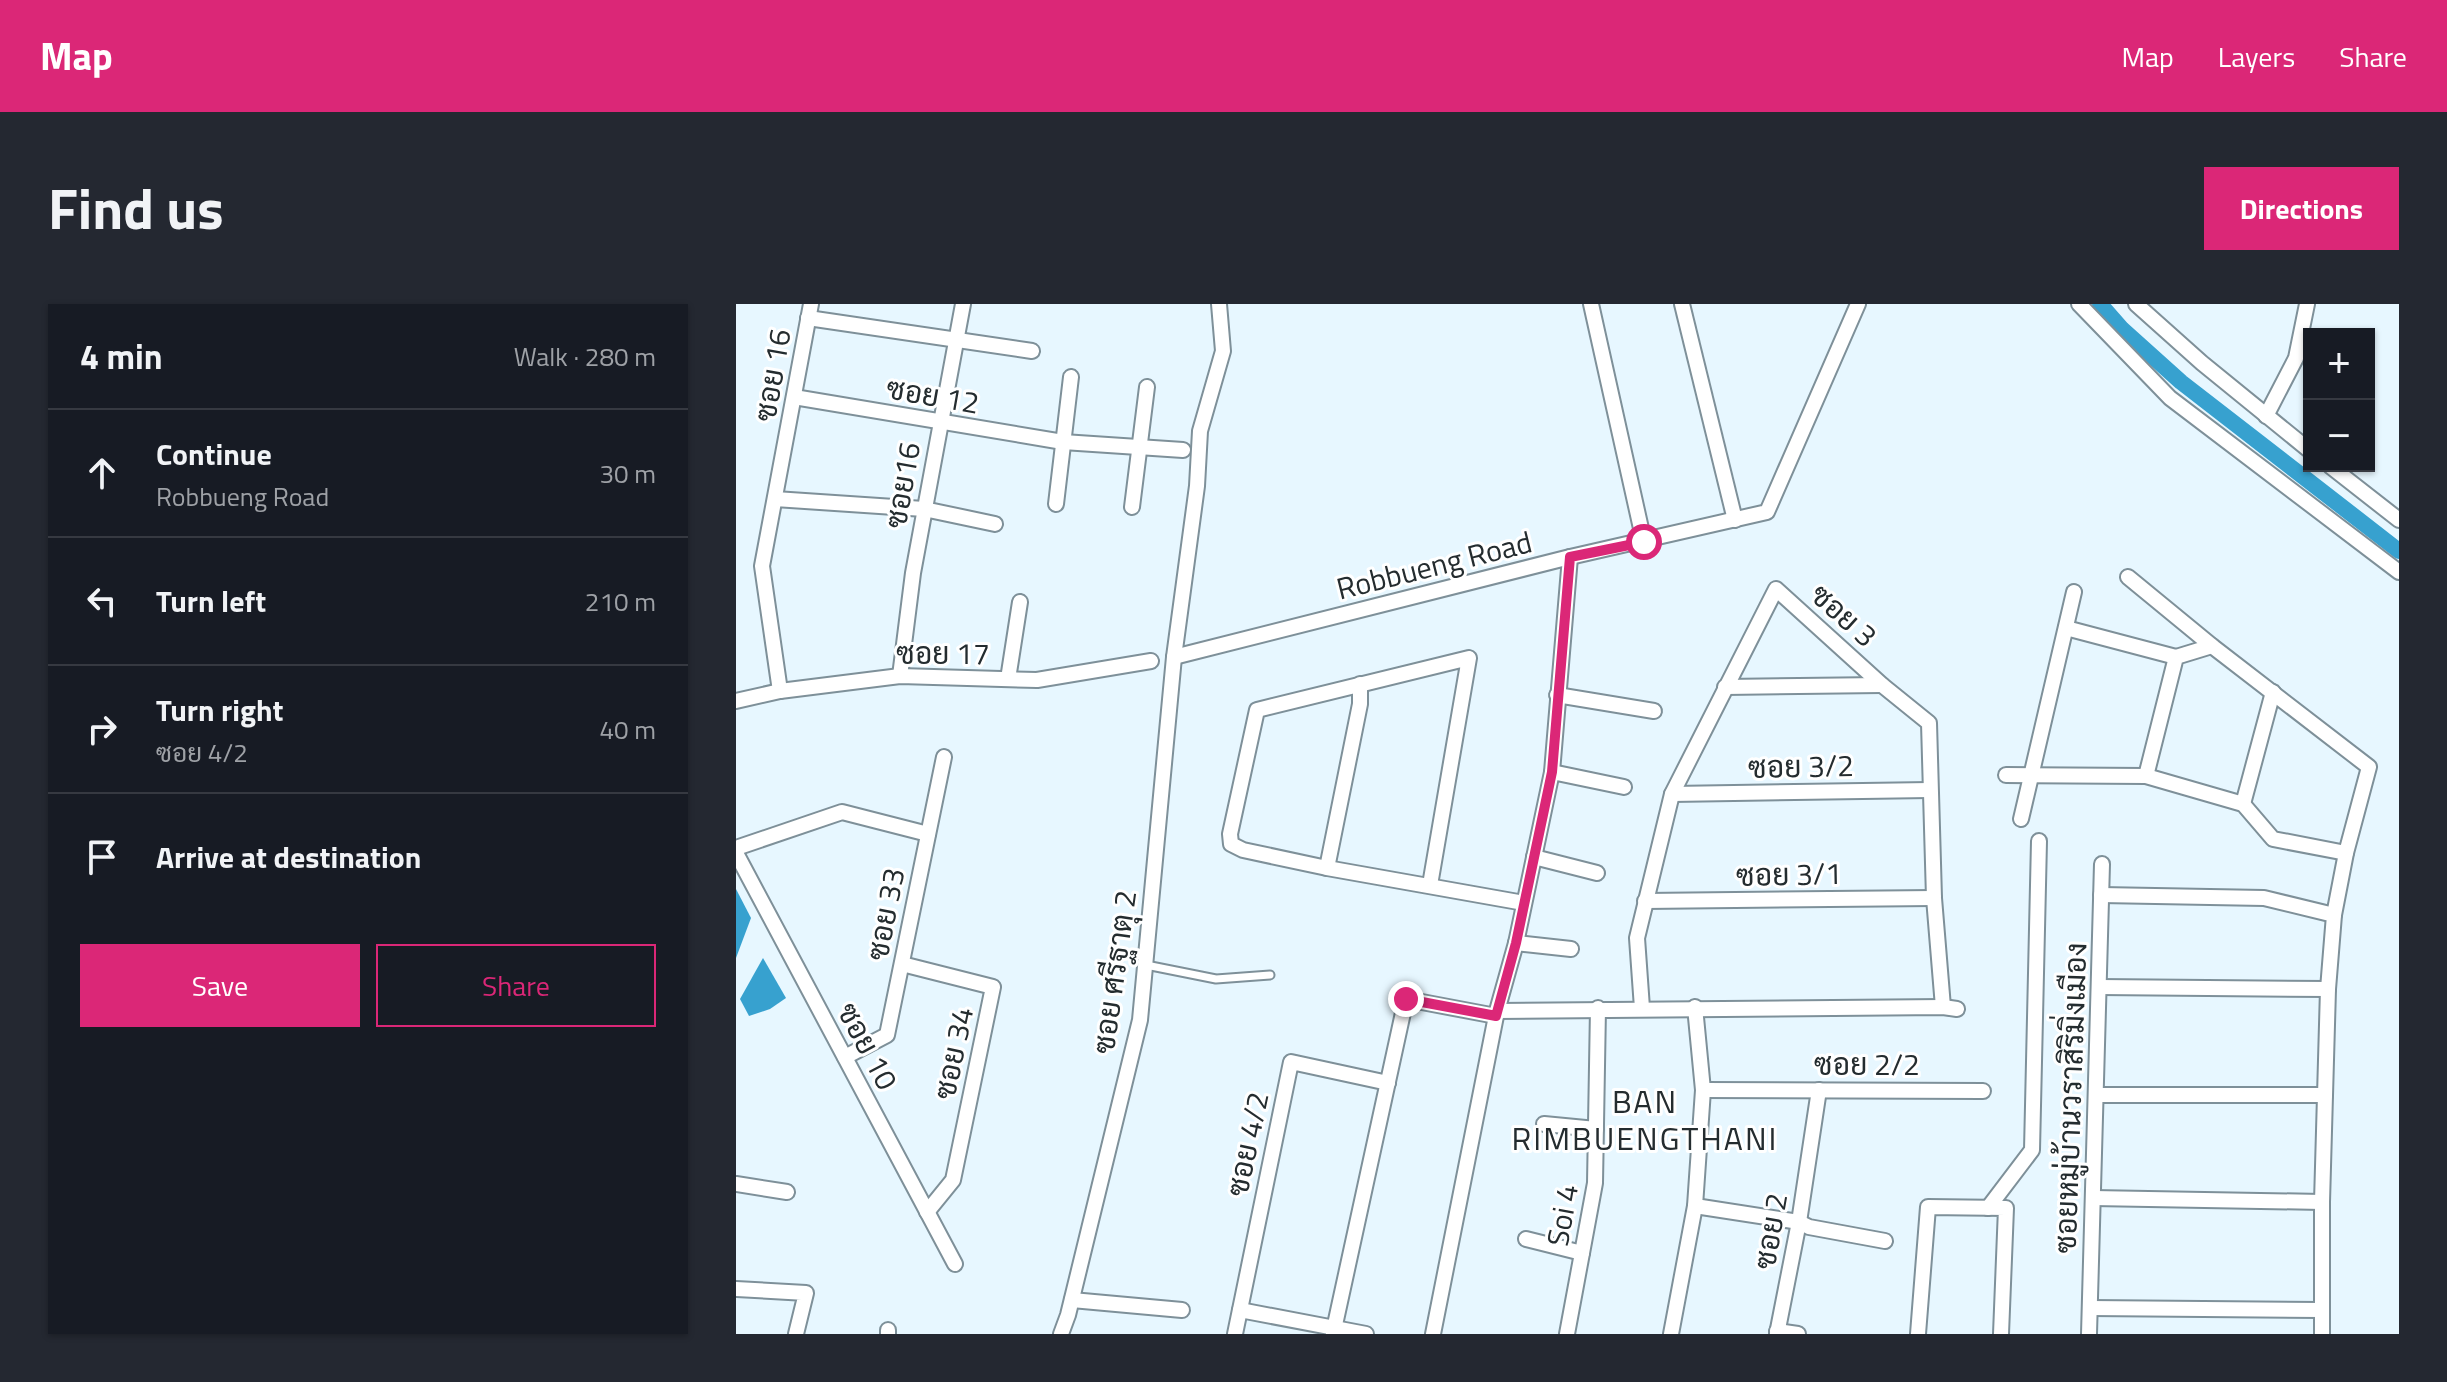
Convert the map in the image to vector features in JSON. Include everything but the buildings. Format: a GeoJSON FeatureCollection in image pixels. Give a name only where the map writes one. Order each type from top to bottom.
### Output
{"type":"FeatureCollection","features":[{"type":"Feature","properties":{"kind":"street","name":"ซอย16"},"geometry":{"type":"LineString","coordinates":[[900,676],[913,573],[963,304]]}},
{"type":"Feature","properties":{"kind":"street","name":"ซอย ศรีฐาตุ 2"},"geometry":{"type":"LineString","coordinates":[[1061,1334],[1140,1020],[1174,657],[1197,486],[1200,431],[1223,351],[1219,304]]}},
{"type":"Feature","properties":{"kind":"street"},"geometry":{"type":"LineString","coordinates":[[1591,304],[1644,542]]}},
{"type":"Feature","properties":{"kind":"street"},"geometry":{"type":"LineString","coordinates":[[1682,304],[1735,520]]}},
{"type":"Feature","properties":{"kind":"street","name":"Robbueng Road"},"geometry":{"type":"LineString","coordinates":[[1174,657],[1570,557],[1767,512],[1858,304]]}},
{"type":"Feature","properties":{"kind":"street"},"geometry":{"type":"LineString","coordinates":[[2079,304],[2170,398],[2399,572]]}},
{"type":"Feature","properties":{"kind":"street"},"geometry":{"type":"LineString","coordinates":[[2136,304],[2303,445]]}},
{"type":"Feature","properties":{"kind":"street"},"geometry":{"type":"LineString","coordinates":[[2266,416],[2296,358],[2307,304]]}},
{"type":"Feature","properties":{"kind":"street"},"geometry":{"type":"LineString","coordinates":[[810,311],[956,340],[1032,351]]}},
{"type":"Feature","properties":{"kind":"street","name":"ซอย 16"},"geometry":{"type":"LineString","coordinates":[[780,691],[762,566],[810,311]]}},
{"type":"Feature","properties":{"kind":"street"},"geometry":{"type":"LineString","coordinates":[[1056,504],[1071,377]]}},
{"type":"Feature","properties":{"kind":"street"},"geometry":{"type":"LineString","coordinates":[[1132,507],[1147,387]]}},
{"type":"Feature","properties":{"kind":"street","name":"ซอย 12"},"geometry":{"type":"LineString","coordinates":[[794,397],[1063,442],[1183,450]]}},
{"type":"Feature","properties":{"kind":"street"},"geometry":{"type":"LineString","coordinates":[[2338,472],[2399,520]]}},
{"type":"Feature","properties":{"kind":"street"},"geometry":{"type":"LineString","coordinates":[[775,499],[924,509],[995,524]]}},
{"type":"Feature","properties":{"kind":"street"},"geometry":{"type":"LineString","coordinates":[[1433,1334],[1497,1014],[1516,943],[1552,772],[1570,557]]}},
{"type":"Feature","properties":{"kind":"street"},"geometry":{"type":"LineString","coordinates":[[2128,577],[2369,767],[2346,853],[2334,915],[2328,989],[2320,1310],[2322,1334]]}},
{"type":"Feature","properties":{"kind":"street","name":"ซอย 3"},"geometry":{"type":"LineString","coordinates":[[1642,1008],[1637,938],[1672,794],[1776,589],[1929,723],[1934,898],[1950,1008],[1695,1007]]}},
{"type":"Feature","properties":{"kind":"street"},"geometry":{"type":"LineString","coordinates":[[2021,819],[2074,592]]}},
{"type":"Feature","properties":{"kind":"street"},"geometry":{"type":"LineString","coordinates":[[1008,679],[1020,602]]}},
{"type":"Feature","properties":{"kind":"street"},"geometry":{"type":"LineString","coordinates":[[2066,628],[2176,657],[2212,646]]}},
{"type":"Feature","properties":{"kind":"street"},"geometry":{"type":"LineString","coordinates":[[2146,776],[2176,657]]}},
{"type":"Feature","properties":{"kind":"street"},"geometry":{"type":"LineString","coordinates":[[1430,885],[1469,658],[1257,710],[1230,834],[1231,844],[1243,850],[1327,868],[1524,903]]}},
{"type":"Feature","properties":{"kind":"street","name":"ซอย 17"},"geometry":{"type":"LineString","coordinates":[[736,701],[780,691],[900,676],[1037,680],[1151,661]]}},
{"type":"Feature","properties":{"kind":"street"},"geometry":{"type":"LineString","coordinates":[[1327,868],[1360,704],[1360,684]]}},
{"type":"Feature","properties":{"kind":"street"},"geometry":{"type":"LineString","coordinates":[[1725,687],[1882,685]]}},
{"type":"Feature","properties":{"kind":"street"},"geometry":{"type":"LineString","coordinates":[[2243,804],[2273,692]]}},
{"type":"Feature","properties":{"kind":"street"},"geometry":{"type":"LineString","coordinates":[[1557,695],[1654,711]]}},
{"type":"Feature","properties":{"kind":"street","name":"ซอย 33"},"geometry":{"type":"LineString","coordinates":[[845,1057],[887,1035],[944,757]]}},
{"type":"Feature","properties":{"kind":"street"},"geometry":{"type":"LineString","coordinates":[[1552,772],[1624,787]]}},
{"type":"Feature","properties":{"kind":"street"},"geometry":{"type":"LineString","coordinates":[[2006,775],[2146,776],[2243,804],[2273,839],[2346,853]]}},
{"type":"Feature","properties":{"kind":"street","name":"ซอย 3/2"},"geometry":{"type":"LineString","coordinates":[[1672,794],[1930,790]]}},
{"type":"Feature","properties":{"kind":"street"},"geometry":{"type":"LineString","coordinates":[[736,850],[842,812],[928,834]]}},
{"type":"Feature","properties":{"kind":"street"},"geometry":{"type":"LineString","coordinates":[[1988,1208],[2032,1150],[2039,841]]}},
{"type":"Feature","properties":{"kind":"street","name":"ซอย 10"},"geometry":{"type":"LineString","coordinates":[[736,850],[955,1264]]}},
{"type":"Feature","properties":{"kind":"street"},"geometry":{"type":"LineString","coordinates":[[1534,857],[1597,873]]}},
{"type":"Feature","properties":{"kind":"street","name":"ซอยหมู่บ้านวราสิริมิ่งเมือง"},"geometry":{"type":"LineString","coordinates":[[2089,1334],[2102,864]]}},
{"type":"Feature","properties":{"kind":"street"},"geometry":{"type":"LineString","coordinates":[[2101,895],[2264,898],[2334,915]]}},
{"type":"Feature","properties":{"kind":"street","name":"ซอย 3/1"},"geometry":{"type":"LineString","coordinates":[[1645,901],[1934,898]]}},
{"type":"Feature","properties":{"kind":"street"},"geometry":{"type":"LineString","coordinates":[[1516,943],[1571,949]]}},
{"type":"Feature","properties":{"kind":"street","name":"ซอย 34"},"geometry":{"type":"LineString","coordinates":[[902,964],[993,987],[953,1180],[927,1212]]}},
{"type":"Feature","properties":{"kind":"street"},"geometry":{"type":"LineString","coordinates":[[2099,987],[2328,989]]}},
{"type":"Feature","properties":{"kind":"street"},"geometry":{"type":"LineString","coordinates":[[1334,1331],[1406,999],[1497,1014],[1598,1008],[1695,1007],[1703,1090],[1695,1206],[1671,1334]]}},
{"type":"Feature","properties":{"kind":"street","name":"Soi 4"},"geometry":{"type":"LineString","coordinates":[[1567,1334],[1595,1183],[1598,1008]]}},
{"type":"Feature","properties":{"kind":"street","name":"ซอย 4/2"},"geometry":{"type":"LineString","coordinates":[[1235,1334],[1291,1062],[1388,1083]]}},
{"type":"Feature","properties":{"kind":"street","name":"ซอย 2/2"},"geometry":{"type":"LineString","coordinates":[[1703,1090],[1983,1091]]}},
{"type":"Feature","properties":{"kind":"street","name":"ซอย 2"},"geometry":{"type":"LineString","coordinates":[[1777,1332],[1799,1222],[1819,1090]]}},
{"type":"Feature","properties":{"kind":"street"},"geometry":{"type":"LineString","coordinates":[[2096,1095],[2325,1095]]}},
{"type":"Feature","properties":{"kind":"street"},"geometry":{"type":"LineString","coordinates":[[1544,1124],[1596,1129]]}},
{"type":"Feature","properties":{"kind":"street"},"geometry":{"type":"LineString","coordinates":[[736,1184],[787,1192]]}},
{"type":"Feature","properties":{"kind":"street"},"geometry":{"type":"LineString","coordinates":[[2093,1198],[2322,1202]]}},
{"type":"Feature","properties":{"kind":"street"},"geometry":{"type":"LineString","coordinates":[[1695,1206],[1799,1222],[1809,1227],[1885,1241]]}},
{"type":"Feature","properties":{"kind":"street"},"geometry":{"type":"LineString","coordinates":[[1918,1334],[1928,1207],[2006,1208],[2001,1334]]}},
{"type":"Feature","properties":{"kind":"street"},"geometry":{"type":"LineString","coordinates":[[1526,1239],[1582,1253]]}},
{"type":"Feature","properties":{"kind":"street"},"geometry":{"type":"LineString","coordinates":[[736,1289],[806,1293],[796,1334]]}},
{"type":"Feature","properties":{"kind":"street"},"geometry":{"type":"LineString","coordinates":[[1072,1300],[1182,1310]]}},
{"type":"Feature","properties":{"kind":"street"},"geometry":{"type":"LineString","coordinates":[[2090,1308],[2320,1310]]}},
{"type":"Feature","properties":{"kind":"street"},"geometry":{"type":"LineString","coordinates":[[1240,1310],[1334,1331],[1366,1334]]}},
{"type":"Feature","properties":{"kind":"street"},"geometry":{"type":"LineString","coordinates":[[1777,1332],[1798,1334]]}},
{"type":"Feature","properties":{"kind":"lane"},"geometry":{"type":"LineString","coordinates":[[1144,964],[1216,979],[1270,975]]}},
{"type":"Feature","properties":{"kind":"water"},"geometry":{"type":"Polygon","coordinates":[[[736,889],[751,918],[736,958],[736,889]]]}},
{"type":"Feature","properties":{"kind":"water"},"geometry":{"type":"Polygon","coordinates":[[[763,958],[786,998],[770,1009],[749,1016],[740,999],[763,958]]]}},
{"type":"Feature","properties":{"kind":"waterway"},"geometry":{"type":"LineString","coordinates":[[2100,304],[2122,329],[2181,382],[2399,551]]}},
{"type":"Feature","properties":{"kind":"district","name":"BAN RIMBUENGTHANI"},"geometry":{"type":"Point","coordinates":[1645,1120]}},
{"type":"Feature","properties":{"kind":"route"},"geometry":{"type":"LineString","coordinates":[[1406,999],[1496,1016],[1516,943],[1552,772],[1570,557],[1644,542]]}}]}
